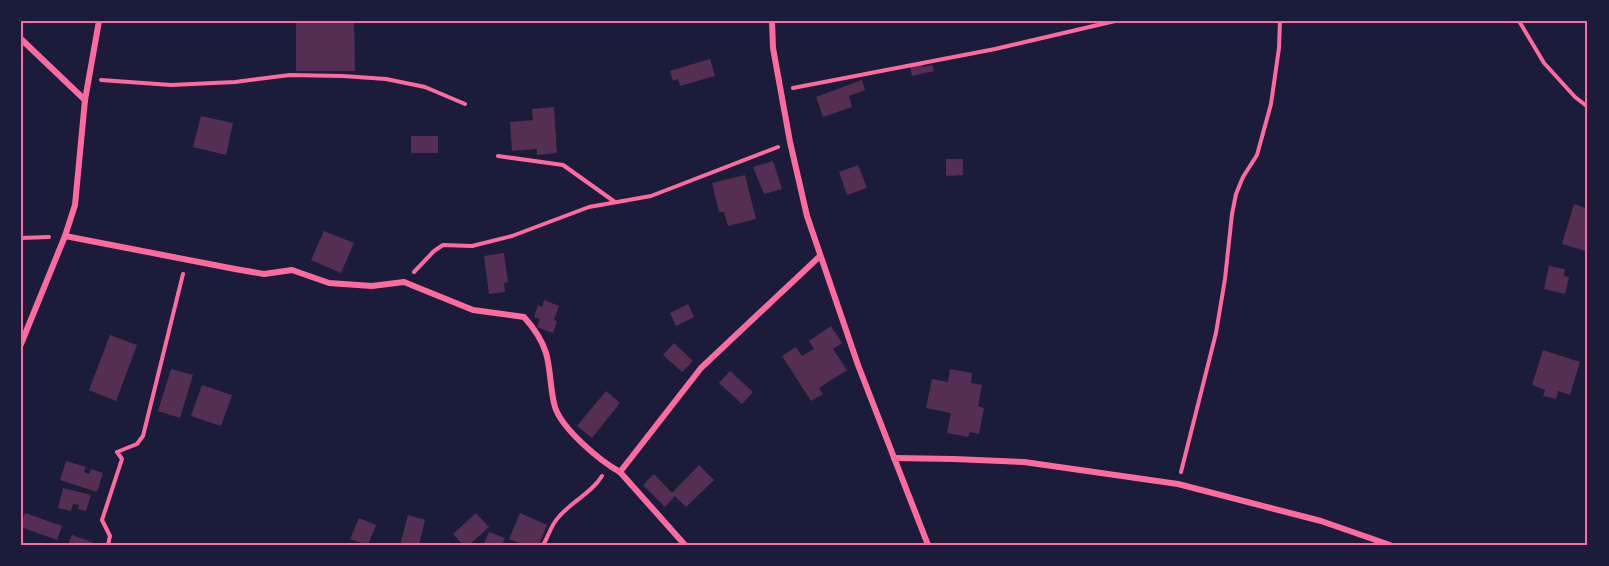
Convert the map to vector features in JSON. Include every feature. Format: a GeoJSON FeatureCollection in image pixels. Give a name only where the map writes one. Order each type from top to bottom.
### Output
{"type":"FeatureCollection","features":[{"type":"Feature","properties":{"kind":"street"},"geometry":{"type":"LineString","coordinates":[[21,344],[65,236],[75,205],[85,100],[99,21]]}},
{"type":"Feature","properties":{"kind":"street"},"geometry":{"type":"LineString","coordinates":[[772,21],[773,48],[790,142],[807,216],[894,458],[928,545]]}},
{"type":"Feature","properties":{"kind":"street"},"geometry":{"type":"LineString","coordinates":[[21,39],[85,100]]}},
{"type":"Feature","properties":{"kind":"street"},"geometry":{"type":"LineString","coordinates":[[65,236],[264,274],[292,270],[329,283],[372,286],[404,282],[473,310],[524,317],[533,328],[545,351],[555,408],[563,424],[609,466],[620,472],[685,545]]}},
{"type":"Feature","properties":{"kind":"street"},"geometry":{"type":"LineString","coordinates":[[620,472],[701,368],[820,256]]}},
{"type":"Feature","properties":{"kind":"street"},"geometry":{"type":"LineString","coordinates":[[894,458],[1024,462],[1178,484],[1321,521],[1390,545]]}},
{"type":"Feature","properties":{"kind":"path"},"geometry":{"type":"LineString","coordinates":[[781,90],[995,49],[1114,21]]}},
{"type":"Feature","properties":{"kind":"path"},"geometry":{"type":"LineString","coordinates":[[1178,484],[1216,333],[1236,194],[1242,177],[1257,155],[1271,104],[1279,48],[1280,21]]}},
{"type":"Feature","properties":{"kind":"path"},"geometry":{"type":"LineString","coordinates":[[1519,21],[1544,63],[1575,97],[1588,107]]}},
{"type":"Feature","properties":{"kind":"path"},"geometry":{"type":"LineString","coordinates":[[88,79],[171,85],[235,82],[290,75],[343,76],[425,87],[465,104]]}},
{"type":"Feature","properties":{"kind":"path"},"geometry":{"type":"LineString","coordinates":[[404,282],[434,251],[443,245],[472,246],[512,236],[589,207],[651,196],[790,142]]}},
{"type":"Feature","properties":{"kind":"path"},"geometry":{"type":"LineString","coordinates":[[498,156],[563,165],[615,202]]}},
{"type":"Feature","properties":{"kind":"path"},"geometry":{"type":"LineString","coordinates":[[21,238],[65,236]]}},
{"type":"Feature","properties":{"kind":"path"},"geometry":{"type":"LineString","coordinates":[[108,545],[110,536],[102,520],[122,459],[117,452],[137,444],[143,436],[187,259]]}},
{"type":"Feature","properties":{"kind":"path"},"geometry":{"type":"LineString","coordinates":[[543,545],[556,519],[578,498],[595,487],[609,466]]}},
{"type":"Feature","properties":{"kind":"building"},"geometry":{"type":"Polygon","coordinates":[[[354,22],[355,71],[296,71],[296,23],[354,22]]]}},
{"type":"Feature","properties":{"kind":"building"},"geometry":{"type":"Polygon","coordinates":[[[710,59],[715,76],[680,86],[678,79],[673,81],[670,71],[710,59]]]}},
{"type":"Feature","properties":{"kind":"building"},"geometry":{"type":"Polygon","coordinates":[[[922,63],[923,67],[932,65],[934,71],[912,76],[910,66],[922,63]]]}},
{"type":"Feature","properties":{"kind":"building"},"geometry":{"type":"Polygon","coordinates":[[[862,80],[865,90],[849,96],[852,107],[823,117],[816,97],[862,80]]]}},
{"type":"Feature","properties":{"kind":"building"},"geometry":{"type":"Polygon","coordinates":[[[554,107],[557,153],[537,155],[537,149],[512,151],[510,122],[533,120],[532,109],[554,107]]]}},
{"type":"Feature","properties":{"kind":"building"},"geometry":{"type":"Polygon","coordinates":[[[201,116],[233,123],[226,155],[193,147],[201,116]]]}},
{"type":"Feature","properties":{"kind":"building"},"geometry":{"type":"Polygon","coordinates":[[[411,136],[438,136],[438,153],[411,153],[411,136]]]}},
{"type":"Feature","properties":{"kind":"building"},"geometry":{"type":"Polygon","coordinates":[[[946,159],[963,159],[963,175],[946,176],[946,159]]]}},
{"type":"Feature","properties":{"kind":"building"},"geometry":{"type":"Polygon","coordinates":[[[773,161],[782,189],[764,194],[753,167],[773,161]]]}},
{"type":"Feature","properties":{"kind":"building"},"geometry":{"type":"Polygon","coordinates":[[[858,165],[867,188],[847,195],[839,172],[858,165]]]}},
{"type":"Feature","properties":{"kind":"building"},"geometry":{"type":"Polygon","coordinates":[[[745,175],[756,219],[728,226],[724,212],[719,212],[712,183],[745,175]]]}},
{"type":"Feature","properties":{"kind":"building"},"geometry":{"type":"Polygon","coordinates":[[[1574,204],[1588,209],[1586,251],[1562,244],[1574,204]]]}},
{"type":"Feature","properties":{"kind":"building"},"geometry":{"type":"Polygon","coordinates":[[[324,231],[354,243],[341,273],[311,260],[324,231]]]}},
{"type":"Feature","properties":{"kind":"building"},"geometry":{"type":"Polygon","coordinates":[[[504,253],[508,282],[504,283],[505,292],[489,294],[484,256],[504,253]]]}},
{"type":"Feature","properties":{"kind":"building"},"geometry":{"type":"Polygon","coordinates":[[[1549,266],[1565,269],[1564,276],[1569,277],[1565,294],[1544,289],[1549,266]]]}},
{"type":"Feature","properties":{"kind":"building"},"geometry":{"type":"Polygon","coordinates":[[[544,300],[559,306],[554,320],[557,321],[553,333],[537,327],[540,319],[534,317],[538,305],[542,307],[544,300]]]}},
{"type":"Feature","properties":{"kind":"building"},"geometry":{"type":"Polygon","coordinates":[[[688,304],[694,317],[676,326],[670,313],[688,304]]]}},
{"type":"Feature","properties":{"kind":"building"},"geometry":{"type":"Polygon","coordinates":[[[831,326],[842,343],[833,349],[847,370],[819,388],[823,394],[811,401],[782,356],[796,347],[802,356],[814,349],[809,341],[831,326]]]}},
{"type":"Feature","properties":{"kind":"building"},"geometry":{"type":"Polygon","coordinates":[[[110,335],[137,345],[116,401],[89,390],[110,335]]]}},
{"type":"Feature","properties":{"kind":"building"},"geometry":{"type":"Polygon","coordinates":[[[674,343],[693,361],[682,372],[663,355],[674,343]]]}},
{"type":"Feature","properties":{"kind":"building"},"geometry":{"type":"Polygon","coordinates":[[[1543,350],[1580,362],[1570,395],[1558,391],[1556,399],[1543,396],[1545,390],[1532,385],[1543,350]]]}},
{"type":"Feature","properties":{"kind":"building"},"geometry":{"type":"Polygon","coordinates":[[[171,369],[193,375],[180,418],[158,411],[171,369]]]}},
{"type":"Feature","properties":{"kind":"building"},"geometry":{"type":"Polygon","coordinates":[[[950,369],[972,373],[971,383],[982,385],[978,406],[984,408],[979,434],[970,432],[968,437],[947,433],[951,413],[926,408],[932,379],[948,382],[950,369]]]}},
{"type":"Feature","properties":{"kind":"building"},"geometry":{"type":"Polygon","coordinates":[[[730,371],[753,392],[742,404],[719,383],[730,371]]]}},
{"type":"Feature","properties":{"kind":"building"},"geometry":{"type":"Polygon","coordinates":[[[202,385],[232,395],[221,426],[191,416],[202,385]]]}},
{"type":"Feature","properties":{"kind":"building"},"geometry":{"type":"Polygon","coordinates":[[[606,391],[620,403],[592,438],[577,426],[606,391]]]}},
{"type":"Feature","properties":{"kind":"building"},"geometry":{"type":"Polygon","coordinates":[[[66,461],[86,467],[84,472],[89,474],[91,469],[103,473],[97,492],[60,480],[66,461]]]}},
{"type":"Feature","properties":{"kind":"building"},"geometry":{"type":"Polygon","coordinates":[[[699,465],[714,480],[686,507],[675,496],[665,507],[643,485],[654,474],[672,493],[699,465]]]}},
{"type":"Feature","properties":{"kind":"building"},"geometry":{"type":"Polygon","coordinates":[[[63,488],[91,495],[86,511],[78,509],[79,505],[73,504],[71,511],[58,508],[63,488]]]}},
{"type":"Feature","properties":{"kind":"building"},"geometry":{"type":"Polygon","coordinates":[[[25,513],[62,526],[57,540],[21,527],[25,513]]]}},
{"type":"Feature","properties":{"kind":"building"},"geometry":{"type":"Polygon","coordinates":[[[476,513],[489,527],[469,545],[463,545],[453,534],[476,513]]]}},
{"type":"Feature","properties":{"kind":"building"},"geometry":{"type":"Polygon","coordinates":[[[520,513],[547,525],[539,545],[524,545],[509,539],[520,513]]]}},
{"type":"Feature","properties":{"kind":"building"},"geometry":{"type":"Polygon","coordinates":[[[408,515],[425,520],[419,545],[400,545],[408,515]]]}},
{"type":"Feature","properties":{"kind":"building"},"geometry":{"type":"Polygon","coordinates":[[[359,518],[376,525],[368,545],[350,539],[359,518]]]}},
{"type":"Feature","properties":{"kind":"building"},"geometry":{"type":"Polygon","coordinates":[[[489,532],[505,538],[502,545],[483,545],[489,532]]]}},
{"type":"Feature","properties":{"kind":"building"},"geometry":{"type":"Polygon","coordinates":[[[72,535],[100,545],[68,545],[72,535]]]}}]}
